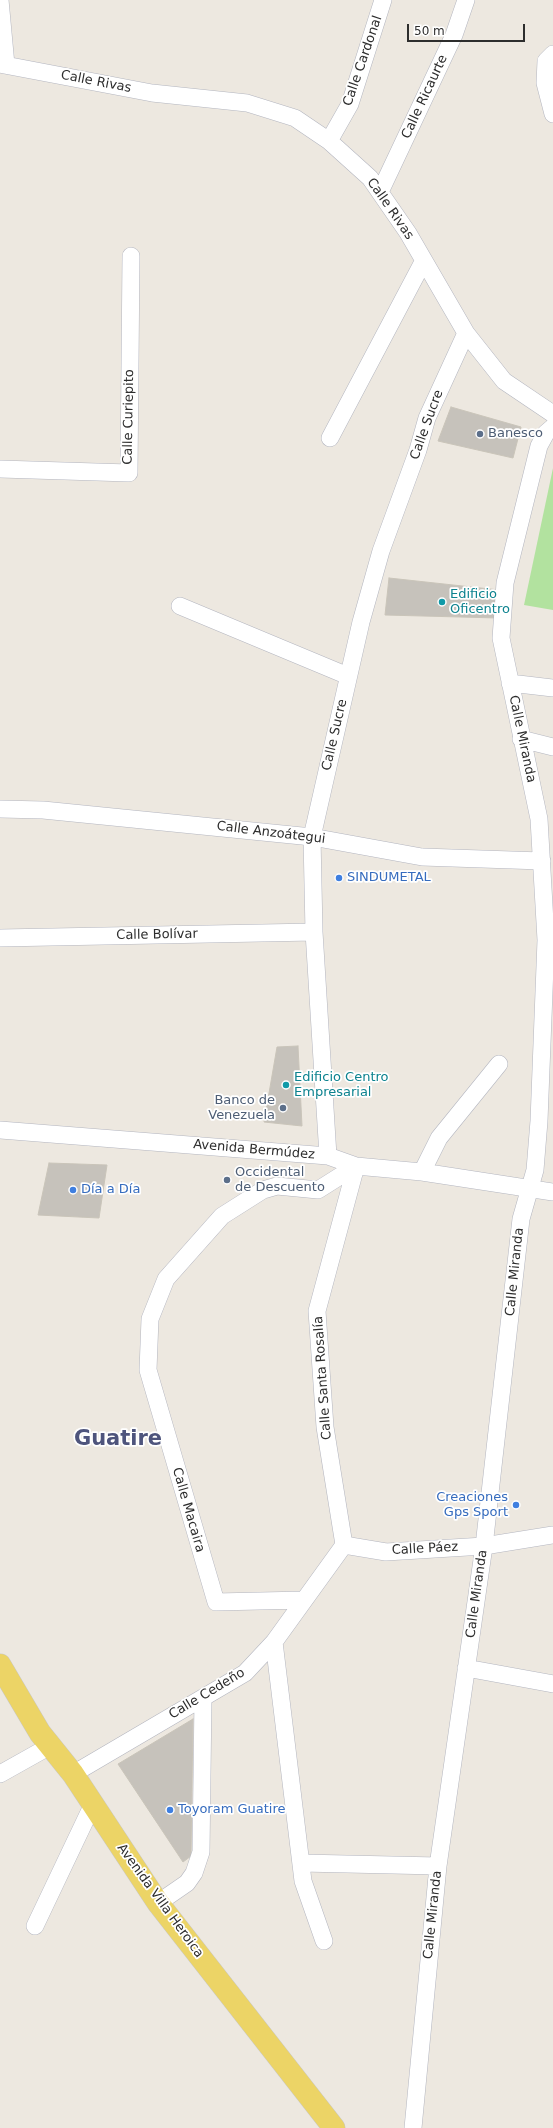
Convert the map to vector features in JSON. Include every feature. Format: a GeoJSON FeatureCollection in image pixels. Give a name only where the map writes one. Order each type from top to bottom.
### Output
{"type":"FeatureCollection","features":[{"type":"Feature","properties":{"kind":"main road","name":"Avenida Villa Heroica"},"geometry":{"type":"LineString","coordinates":[[0,1665],[40,1733],[73,1774],[158,1903],[334,2128]]}},
{"type":"Feature","properties":{"kind":"street"},"geometry":{"type":"LineString","coordinates":[[0,0],[3,64]]}},
{"type":"Feature","properties":{"kind":"street","name":"Calle Cardonal"},"geometry":{"type":"LineString","coordinates":[[329,141],[350,104],[383,0]]}},
{"type":"Feature","properties":{"kind":"street","name":"Calle Ricaurte"},"geometry":{"type":"LineString","coordinates":[[380,192],[454,35],[466,0]]}},
{"type":"Feature","properties":{"kind":"street"},"geometry":{"type":"LineString","coordinates":[[553,54],[546,61],[545,83],[553,114]]}},
{"type":"Feature","properties":{"kind":"street","name":"Calle Rivas"},"geometry":{"type":"LineString","coordinates":[[3,64],[152,93],[247,103],[295,118],[329,141],[370,178],[408,233],[423,262],[466,333],[504,381],[553,414]]}},
{"type":"Feature","properties":{"kind":"street","name":"Calle Curiepito"},"geometry":{"type":"LineString","coordinates":[[0,469],[129,473],[131,256]]}},
{"type":"Feature","properties":{"kind":"street"},"geometry":{"type":"LineString","coordinates":[[330,438],[423,262]]}},
{"type":"Feature","properties":{"kind":"street","name":"Calle Sucre"},"geometry":{"type":"LineString","coordinates":[[328,1156],[314,932],[312,837],[361,622],[381,551],[418,450],[427,418],[466,333]]}},
{"type":"Feature","properties":{"kind":"street","name":"Calle Miranda"},"geometry":{"type":"LineString","coordinates":[[413,2128],[438,1866],[484,1546],[521,1219],[535,1170],[547,1060],[546,940],[539,819],[500,638],[505,582],[540,446],[546,433],[553,427]]}},
{"type":"Feature","properties":{"kind":"street"},"geometry":{"type":"LineString","coordinates":[[180,606],[348,676]]}},
{"type":"Feature","properties":{"kind":"street"},"geometry":{"type":"LineString","coordinates":[[510,683],[553,688]]}},
{"type":"Feature","properties":{"kind":"street"},"geometry":{"type":"LineString","coordinates":[[521,739],[553,747]]}},
{"type":"Feature","properties":{"kind":"street","name":"Calle Anzoátegui"},"geometry":{"type":"LineString","coordinates":[[0,809],[43,810],[312,837],[422,857],[542,861]]}},
{"type":"Feature","properties":{"kind":"street","name":"Calle Bolívar"},"geometry":{"type":"LineString","coordinates":[[0,938],[314,932]]}},
{"type":"Feature","properties":{"kind":"street"},"geometry":{"type":"LineString","coordinates":[[422,1172],[439,1138],[499,1064]]}},
{"type":"Feature","properties":{"kind":"street","name":"Avenida Bermúdez"},"geometry":{"type":"LineString","coordinates":[[0,1130],[328,1156],[356,1166],[422,1172],[553,1192]]}},
{"type":"Feature","properties":{"kind":"street","name":"Calle Santa Rosalía"},"geometry":{"type":"LineString","coordinates":[[344,1545],[325,1427],[317,1311],[356,1166]]}},
{"type":"Feature","properties":{"kind":"street","name":"Calle Macaira"},"geometry":{"type":"LineString","coordinates":[[304,1600],[216,1602],[148,1370],[150,1319],[166,1279],[222,1216],[263,1190],[277,1186],[318,1190],[356,1166]]}},
{"type":"Feature","properties":{"kind":"street","name":"Calle Páez"},"geometry":{"type":"LineString","coordinates":[[344,1545],[386,1552],[484,1546],[553,1535]]}},
{"type":"Feature","properties":{"kind":"street","name":"Calle Cedeño"},"geometry":{"type":"LineString","coordinates":[[73,1774],[245,1673],[274,1642],[344,1545]]}},
{"type":"Feature","properties":{"kind":"street"},"geometry":{"type":"LineString","coordinates":[[274,1642],[303,1881],[324,1941]]}},
{"type":"Feature","properties":{"kind":"street"},"geometry":{"type":"LineString","coordinates":[[466,1668],[553,1684]]}},
{"type":"Feature","properties":{"kind":"street"},"geometry":{"type":"LineString","coordinates":[[158,1903],[187,1883],[194,1873],[201,1852],[203,1698]]}},
{"type":"Feature","properties":{"kind":"street"},"geometry":{"type":"LineString","coordinates":[[0,1774],[50,1746]]}},
{"type":"Feature","properties":{"kind":"street"},"geometry":{"type":"LineString","coordinates":[[35,1926],[93,1804]]}},
{"type":"Feature","properties":{"kind":"street"},"geometry":{"type":"LineString","coordinates":[[301,1863],[438,1866]]}},
{"type":"Feature","properties":{"kind":"green space"},"geometry":{"type":"Polygon","coordinates":[[[553,468],[553,610],[524,605],[553,468]]]}},
{"type":"Feature","properties":{"kind":"building","name":"Banesco"},"geometry":{"type":"Polygon","coordinates":[[[451,407],[521,427],[513,458],[438,441],[451,407]]]}},
{"type":"Feature","properties":{"kind":"building","name":"Edificio Oficentro"},"geometry":{"type":"Polygon","coordinates":[[[389,578],[499,590],[498,618],[385,615],[389,578]]]}},
{"type":"Feature","properties":{"kind":"building","name":"Edificio Centro Empresarial"},"geometry":{"type":"Polygon","coordinates":[[[298,1046],[302,1126],[264,1122],[277,1047],[298,1046]]]}},
{"type":"Feature","properties":{"kind":"building","name":"Día a Día"},"geometry":{"type":"Polygon","coordinates":[[[49,1163],[107,1165],[99,1218],[38,1215],[49,1163]]]}},
{"type":"Feature","properties":{"kind":"building","name":"Toyoram Guatire"},"geometry":{"type":"Polygon","coordinates":[[[193,1719],[191,1856],[183,1862],[118,1764],[193,1719]]]}},
{"type":"Feature","properties":{"kind":"place","name":"Banesco"},"geometry":{"type":"Point","coordinates":[480,434]}},
{"type":"Feature","properties":{"kind":"place","name":"Edificio Oficentro"},"geometry":{"type":"Point","coordinates":[442,602]}},
{"type":"Feature","properties":{"kind":"place","name":"SINDUMETAL"},"geometry":{"type":"Point","coordinates":[339,878]}},
{"type":"Feature","properties":{"kind":"place","name":"Edificio Centro Empresarial"},"geometry":{"type":"Point","coordinates":[286,1085]}},
{"type":"Feature","properties":{"kind":"place","name":"Banco de Venezuela"},"geometry":{"type":"Point","coordinates":[283,1108]}},
{"type":"Feature","properties":{"kind":"place","name":"Occidental de Descuento"},"geometry":{"type":"Point","coordinates":[227,1180]}},
{"type":"Feature","properties":{"kind":"place","name":"Día a Día"},"geometry":{"type":"Point","coordinates":[73,1190]}},
{"type":"Feature","properties":{"kind":"place","name":"Creaciones Gps Sport"},"geometry":{"type":"Point","coordinates":[516,1505]}},
{"type":"Feature","properties":{"kind":"place","name":"Toyoram Guatire"},"geometry":{"type":"Point","coordinates":[170,1810]}},
{"type":"Feature","properties":{"kind":"district","name":"Guatire"},"geometry":{"type":"Point","coordinates":[118,1440]}}]}
